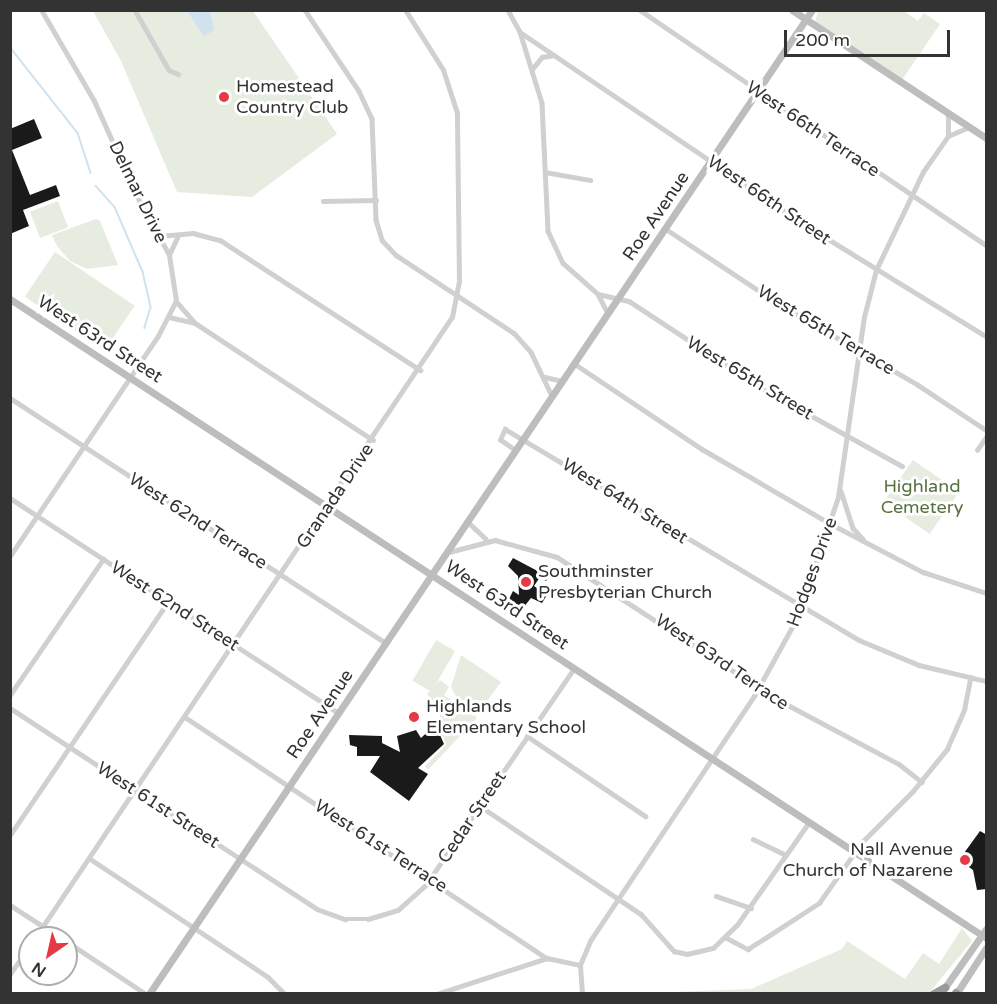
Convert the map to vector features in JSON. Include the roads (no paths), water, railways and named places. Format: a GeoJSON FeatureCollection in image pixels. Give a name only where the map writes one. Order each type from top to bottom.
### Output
{"type":"FeatureCollection","features":[{"type":"Feature","properties":{"kind":"highway"},"geometry":{"type":"LineString","coordinates":[[934,993],[943,991]]}},
{"type":"Feature","properties":{"kind":"main road"},"geometry":{"type":"LineString","coordinates":[[792,10],[987,138]]}},
{"type":"Feature","properties":{"kind":"main road","name":"Roe Avenue"},"geometry":{"type":"LineString","coordinates":[[147,993],[469,523],[812,10]]}},
{"type":"Feature","properties":{"kind":"main road","name":"West 63rd Street"},"geometry":{"type":"LineString","coordinates":[[10,298],[809,822],[985,934]]}},
{"type":"Feature","properties":{"kind":"main road"},"geometry":{"type":"LineString","coordinates":[[943,991],[985,934]]}},
{"type":"Feature","properties":{"kind":"main road"},"geometry":{"type":"LineString","coordinates":[[956,993],[987,948]]}},
{"type":"Feature","properties":{"kind":"street","name":"Delmar Drive"},"geometry":{"type":"LineString","coordinates":[[10,556],[131,378],[170,317],[176,301],[170,255],[94,101],[41,10]]}},
{"type":"Feature","properties":{"kind":"street"},"geometry":{"type":"LineString","coordinates":[[135,10],[169,70],[178,74]]}},
{"type":"Feature","properties":{"kind":"street"},"geometry":{"type":"LineString","coordinates":[[305,10],[369,111],[375,133],[377,229],[386,246],[522,341],[543,376],[552,397]]}},
{"type":"Feature","properties":{"kind":"street","name":"Granada Drive"},"geometry":{"type":"LineString","coordinates":[[43,926],[445,332],[457,296],[457,113],[442,70],[405,10]]}},
{"type":"Feature","properties":{"kind":"street","name":"West 66th Street"},"geometry":{"type":"LineString","coordinates":[[508,10],[520,32],[876,270],[987,336]]}},
{"type":"Feature","properties":{"kind":"street","name":"West 66th Terrace"},"geometry":{"type":"LineString","coordinates":[[640,10],[757,92],[987,245]]}},
{"type":"Feature","properties":{"kind":"street"},"geometry":{"type":"LineString","coordinates":[[520,32],[533,68],[543,114],[546,216],[554,248],[569,271],[598,294],[608,314]]}},
{"type":"Feature","properties":{"kind":"street"},"geometry":{"type":"LineString","coordinates":[[533,68],[542,57],[556,56]]}},
{"type":"Feature","properties":{"kind":"street"},"geometry":{"type":"LineString","coordinates":[[948,112],[948,136],[970,127]]}},
{"type":"Feature","properties":{"kind":"street","name":"Hodges Drive"},"geometry":{"type":"LineString","coordinates":[[582,993],[580,964],[590,941],[759,687],[801,607],[831,524],[840,488],[858,352],[876,270],[910,194],[948,136]]}},
{"type":"Feature","properties":{"kind":"street"},"geometry":{"type":"LineString","coordinates":[[545,172],[590,180]]}},
{"type":"Feature","properties":{"kind":"street"},"geometry":{"type":"LineString","coordinates":[[323,201],[376,200]]}},
{"type":"Feature","properties":{"kind":"street","name":"West 65th Terrace"},"geometry":{"type":"LineString","coordinates":[[666,229],[858,352],[987,430]]}},
{"type":"Feature","properties":{"kind":"street"},"geometry":{"type":"LineString","coordinates":[[159,236],[177,238],[193,233],[220,240],[420,370]]}},
{"type":"Feature","properties":{"kind":"street"},"geometry":{"type":"LineString","coordinates":[[170,255],[177,238]]}},
{"type":"Feature","properties":{"kind":"street","name":"West 65th Street"},"geometry":{"type":"LineString","coordinates":[[598,294],[619,297],[753,383],[902,466]]}},
{"type":"Feature","properties":{"kind":"street"},"geometry":{"type":"LineString","coordinates":[[176,301],[195,323],[373,440]]}},
{"type":"Feature","properties":{"kind":"street"},"geometry":{"type":"LineString","coordinates":[[170,317],[195,323]]}},
{"type":"Feature","properties":{"kind":"street"},"geometry":{"type":"LineString","coordinates":[[575,364],[692,443],[831,524],[923,573],[987,593]]}},
{"type":"Feature","properties":{"kind":"street"},"geometry":{"type":"LineString","coordinates":[[543,376],[563,381]]}},
{"type":"Feature","properties":{"kind":"street","name":"West 62nd Terrace"},"geometry":{"type":"LineString","coordinates":[[10,398],[386,644]]}},
{"type":"Feature","properties":{"kind":"street"},"geometry":{"type":"LineString","coordinates":[[516,451],[502,442],[501,433],[507,429],[525,438]]}},
{"type":"Feature","properties":{"kind":"street"},"geometry":{"type":"LineString","coordinates":[[977,450],[987,437]]}},
{"type":"Feature","properties":{"kind":"street","name":"West 64th Street"},"geometry":{"type":"LineString","coordinates":[[525,438],[801,607],[882,651],[987,681]]}},
{"type":"Feature","properties":{"kind":"street"},"geometry":{"type":"LineString","coordinates":[[840,488],[853,528],[867,543]]}},
{"type":"Feature","properties":{"kind":"street","name":"West 62nd Street"},"geometry":{"type":"LineString","coordinates":[[10,498],[339,713]]}},
{"type":"Feature","properties":{"kind":"street"},"geometry":{"type":"LineString","coordinates":[[469,523],[486,539]]}},
{"type":"Feature","properties":{"kind":"street","name":"West 63rd Terrace"},"geometry":{"type":"LineString","coordinates":[[449,552],[486,539],[522,544],[557,557],[813,721],[899,764],[922,782]]}},
{"type":"Feature","properties":{"kind":"street"},"geometry":{"type":"LineString","coordinates":[[10,695],[103,559]]}},
{"type":"Feature","properties":{"kind":"street"},"geometry":{"type":"LineString","coordinates":[[10,835],[168,602]]}},
{"type":"Feature","properties":{"kind":"street","name":"Cedar Street"},"geometry":{"type":"LineString","coordinates":[[306,902],[337,917],[376,918],[411,901],[430,878],[574,668]]}},
{"type":"Feature","properties":{"kind":"street"},"geometry":{"type":"LineString","coordinates":[[725,937],[748,949],[819,903],[855,852],[922,782],[957,728],[970,678]]}},
{"type":"Feature","properties":{"kind":"street","name":"West 61st Street"},"geometry":{"type":"LineString","coordinates":[[10,708],[306,902]]}},
{"type":"Feature","properties":{"kind":"street","name":"West 61st Terrace"},"geometry":{"type":"LineString","coordinates":[[185,717],[547,958],[580,964]]}},
{"type":"Feature","properties":{"kind":"street"},"geometry":{"type":"LineString","coordinates":[[527,736],[645,816]]}},
{"type":"Feature","properties":{"kind":"street"},"geometry":{"type":"LineString","coordinates":[[480,806],[650,921],[674,951],[699,953],[725,937],[751,908],[784,854],[809,822]]}},
{"type":"Feature","properties":{"kind":"street"},"geometry":{"type":"LineString","coordinates":[[753,839],[784,854]]}},
{"type":"Feature","properties":{"kind":"street"},"geometry":{"type":"LineString","coordinates":[[89,858],[194,927],[285,993]]}},
{"type":"Feature","properties":{"kind":"street"},"geometry":{"type":"LineString","coordinates":[[716,896],[751,908]]}},
{"type":"Feature","properties":{"kind":"street"},"geometry":{"type":"LineString","coordinates":[[10,905],[43,926]]}},
{"type":"Feature","properties":{"kind":"street"},"geometry":{"type":"LineString","coordinates":[[78,949],[147,993]]}},
{"type":"Feature","properties":{"kind":"street"},"geometry":{"type":"LineString","coordinates":[[437,993],[547,958]]}},
{"type":"Feature","properties":{"kind":"water"},"geometry":{"type":"Polygon","coordinates":[[[187,11],[210,11],[214,30],[204,36],[187,11]]]}},
{"type":"Feature","properties":{"kind":"waterway"},"geometry":{"type":"LineString","coordinates":[[10,47],[78,133],[91,173]]}},
{"type":"Feature","properties":{"kind":"waterway"},"geometry":{"type":"LineString","coordinates":[[96,186],[115,207],[143,272],[151,307],[145,328]]}},
{"type":"Feature","properties":{"kind":"place","name":"Homestead Country Club"},"geometry":{"type":"Point","coordinates":[224,97]}},
{"type":"Feature","properties":{"kind":"place","name":"Southminster Presbyterian Church"},"geometry":{"type":"Point","coordinates":[526,582]}},
{"type":"Feature","properties":{"kind":"place","name":"Highlands Elementary School"},"geometry":{"type":"Point","coordinates":[414,717]}},
{"type":"Feature","properties":{"kind":"place","name":"Nall Avenue Church of Nazarene"},"geometry":{"type":"Point","coordinates":[965,860]}},
{"type":"Feature","properties":{"kind":"park label","name":"Highland Cemetery"},"geometry":{"type":"Point","coordinates":[922,497]}}]}
